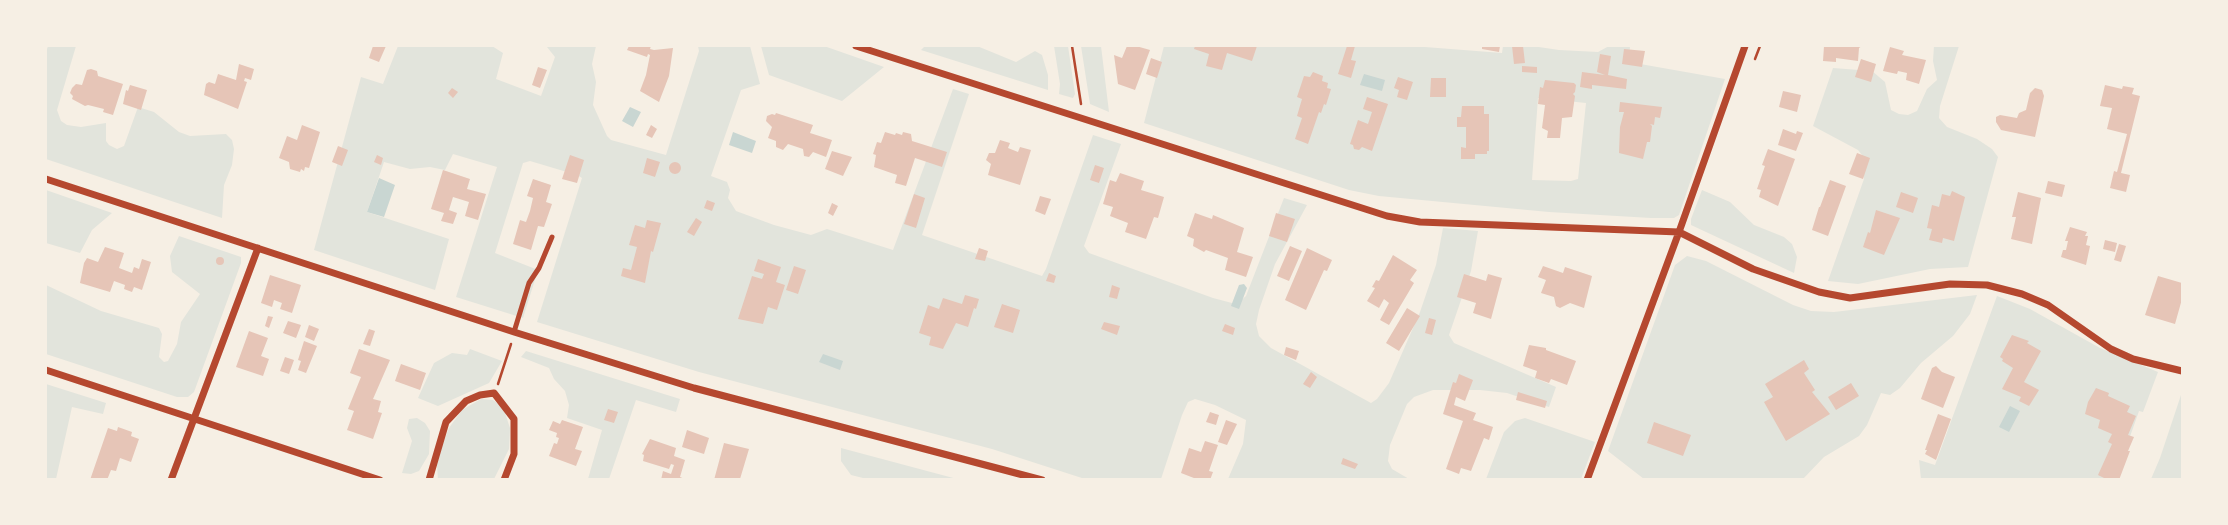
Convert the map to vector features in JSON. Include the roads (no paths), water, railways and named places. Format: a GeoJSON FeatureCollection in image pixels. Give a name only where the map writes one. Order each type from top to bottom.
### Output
{"type":"FeatureCollection","features":[{"type":"Feature","properties":{"kind":"street"},"geometry":{"type":"LineString","coordinates":[[856,46],[1387,216],[1420,222],[1679,232],[1754,269],[1819,292],[1850,298],[1950,284],[1987,285],[2022,294],[2048,305],[2088,336],[2133,359],[2182,371]]}},
{"type":"Feature","properties":{"kind":"street"},"geometry":{"type":"LineString","coordinates":[[1587,480],[1745,46]]}},
{"type":"Feature","properties":{"kind":"street"},"geometry":{"type":"LineString","coordinates":[[46,179],[694,388],[1042,480]]}},
{"type":"Feature","properties":{"kind":"street"},"geometry":{"type":"LineString","coordinates":[[171,480],[258,248]]}},
{"type":"Feature","properties":{"kind":"street"},"geometry":{"type":"LineString","coordinates":[[46,370],[380,480]]}},
{"type":"Feature","properties":{"kind":"street"},"geometry":{"type":"LineString","coordinates":[[429,480],[446,422],[466,401],[494,393],[514,419],[514,454],[504,480]]}},
{"type":"Feature","properties":{"kind":"lane"},"geometry":{"type":"LineString","coordinates":[[514,332],[529,283],[539,268],[552,237]]}}]}
